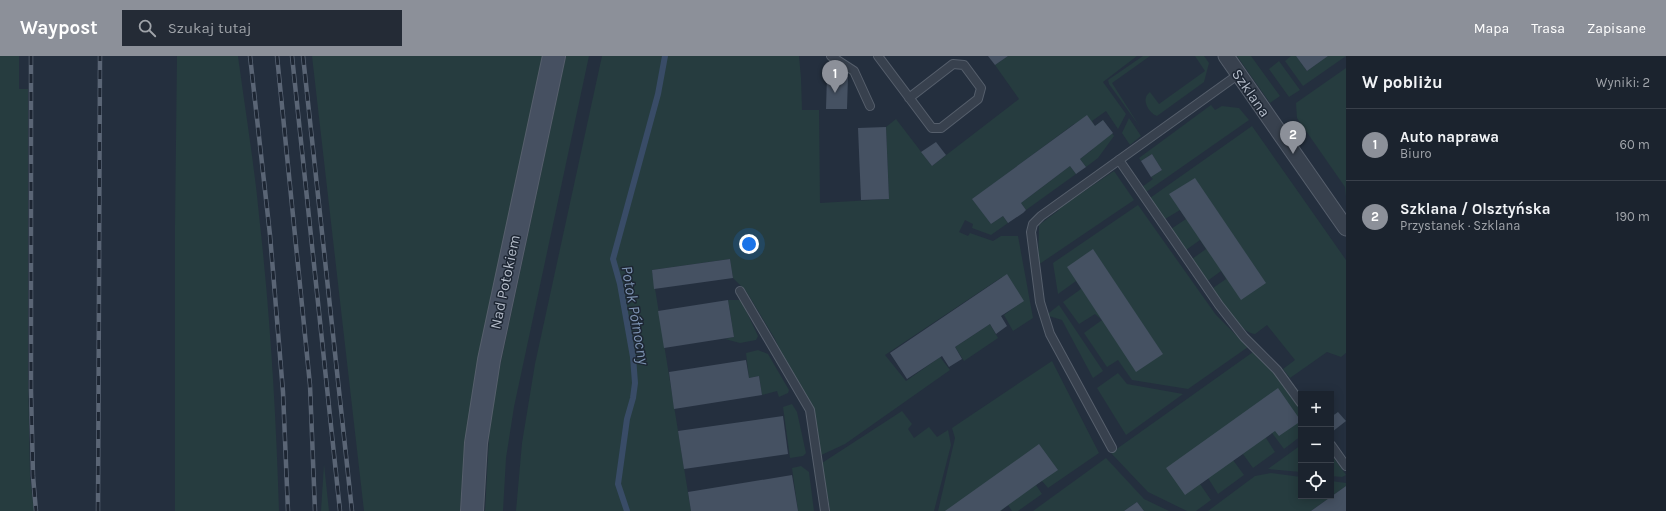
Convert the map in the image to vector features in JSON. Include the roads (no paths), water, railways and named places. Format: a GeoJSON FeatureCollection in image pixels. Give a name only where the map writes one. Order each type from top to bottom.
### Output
{"type":"FeatureCollection","features":[{"type":"Feature","properties":{"kind":"main road","name":"Nad Potokiem"},"geometry":{"type":"LineString","coordinates":[[472,511],[476,443],[489,360],[554,56]]}},
{"type":"Feature","properties":{"kind":"street","name":"Szklana"},"geometry":{"type":"LineString","coordinates":[[1226,56],[1346,228]]}},
{"type":"Feature","properties":{"kind":"lane"},"geometry":{"type":"LineString","coordinates":[[831,56],[854,71],[870,106]]}},
{"type":"Feature","properties":{"kind":"lane"},"geometry":{"type":"LineString","coordinates":[[878,56],[909,98],[932,128],[941,128],[978,99],[981,88],[964,65],[953,64],[909,98]]}},
{"type":"Feature","properties":{"kind":"lane"},"geometry":{"type":"LineString","coordinates":[[1112,448],[1050,334],[1040,302],[1031,232],[1032,224],[1238,74]]}},
{"type":"Feature","properties":{"kind":"lane"},"geometry":{"type":"LineString","coordinates":[[1119,160],[1219,305],[1244,336],[1277,370],[1298,399]]}},
{"type":"Feature","properties":{"kind":"lane"},"geometry":{"type":"LineString","coordinates":[[740,290],[810,410],[825,511]]}},
{"type":"Feature","properties":{"kind":"lane"},"geometry":{"type":"LineString","coordinates":[[1334,449],[1346,466]]}},
{"type":"Feature","properties":{"kind":"waterway","name":"Potok Północny"},"geometry":{"type":"LineString","coordinates":[[627,511],[618,484],[627,419],[633,398],[635,383],[633,357],[620,284],[613,259],[658,94],[665,56]]}},
{"type":"Feature","properties":{"kind":"railway"},"geometry":{"type":"LineString","coordinates":[[31,56],[31,390],[33,476],[36,511]]}},
{"type":"Feature","properties":{"kind":"railway"},"geometry":{"type":"LineString","coordinates":[[98,511],[100,56]]}},
{"type":"Feature","properties":{"kind":"railway"},"geometry":{"type":"LineString","coordinates":[[250,56],[270,235],[283,392],[288,511]]}},
{"type":"Feature","properties":{"kind":"railway"},"geometry":{"type":"LineString","coordinates":[[277,56],[310,385],[315,511]]}},
{"type":"Feature","properties":{"kind":"railway"},"geometry":{"type":"LineString","coordinates":[[292,56],[340,511]]}},
{"type":"Feature","properties":{"kind":"railway"},"geometry":{"type":"LineString","coordinates":[[303,56],[352,511]]}},
{"type":"Feature","properties":{"kind":"place","name":"Auto naprawa"},"geometry":{"type":"Point","coordinates":[835,93]}},
{"type":"Feature","properties":{"kind":"place","name":"Szklana / Olsztyńska"},"geometry":{"type":"Point","coordinates":[1293,154]}}]}
